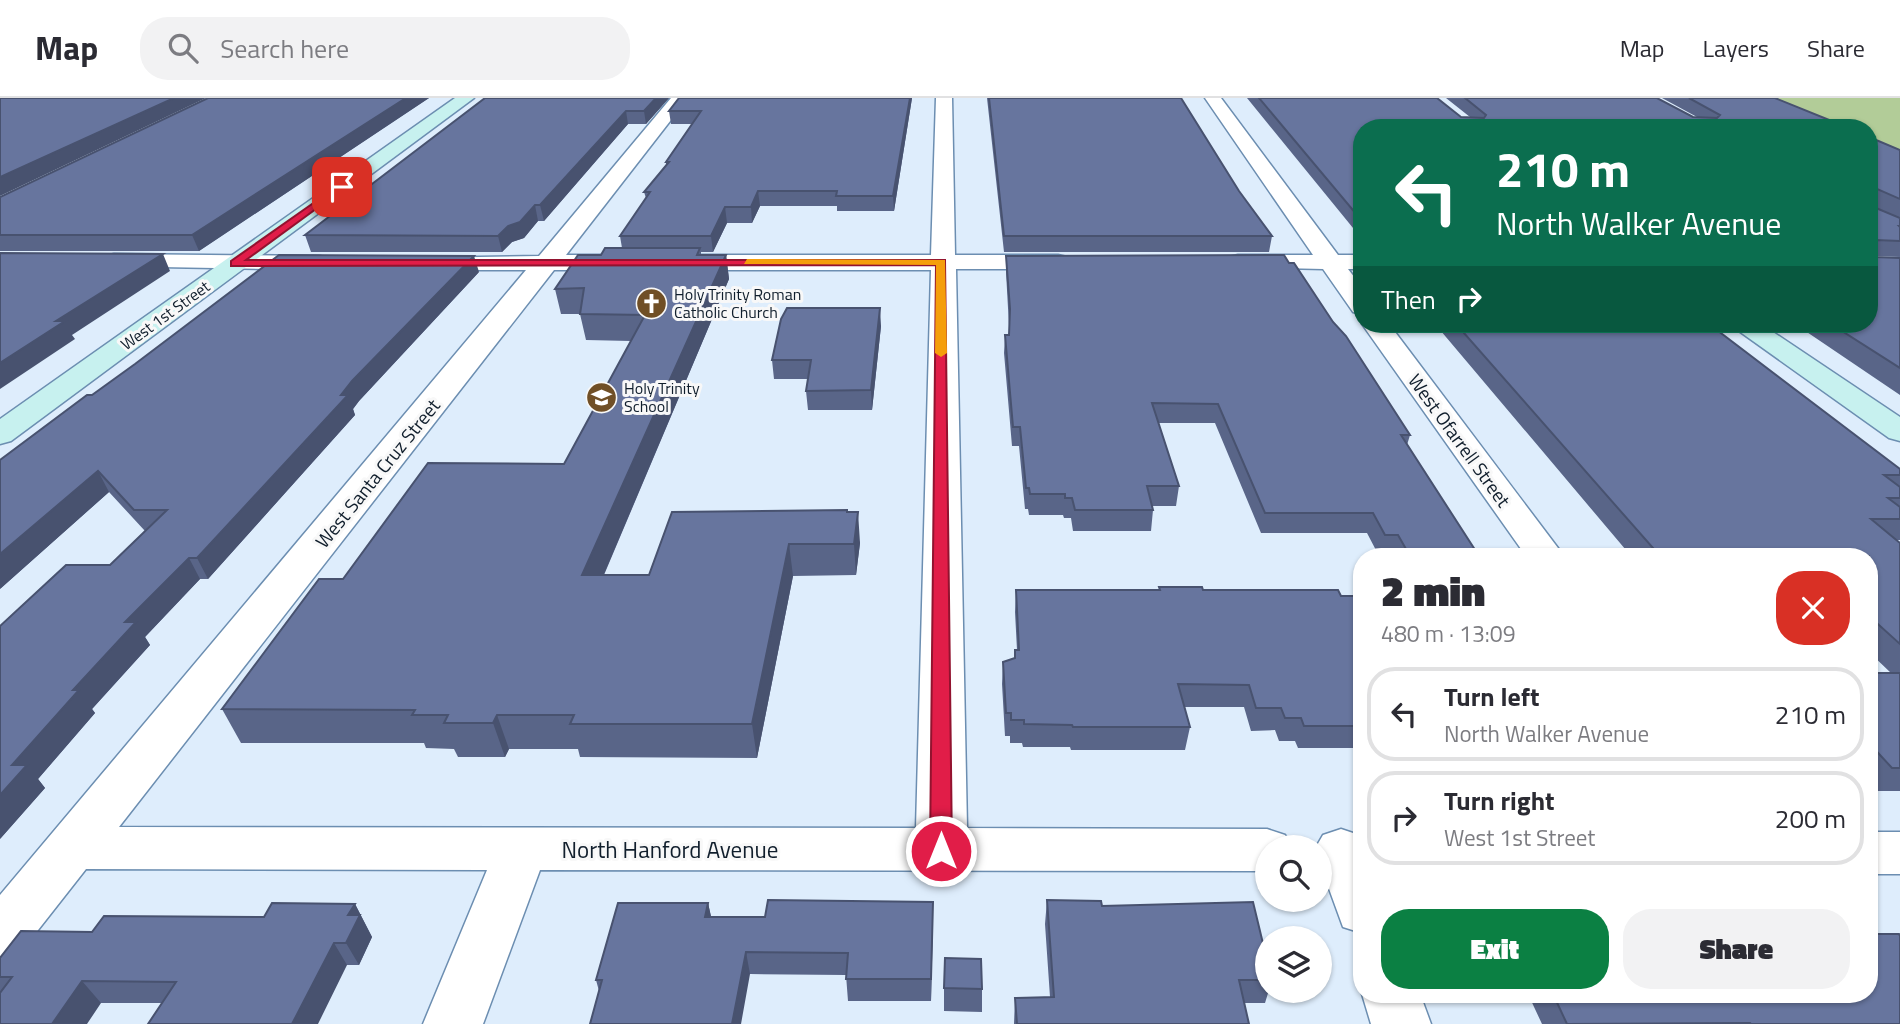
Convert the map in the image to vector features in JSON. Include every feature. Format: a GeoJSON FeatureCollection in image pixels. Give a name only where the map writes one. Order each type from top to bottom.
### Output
{"type":"FeatureCollection","features":[{"type":"Feature","properties":{"kind":"street","name":"West 1st Street"},"geometry":{"type":"LineString","coordinates":[[0,434],[466,98]]}},
{"type":"Feature","properties":{"kind":"street","name":"West Santa Cruz Street"},"geometry":{"type":"LineString","coordinates":[[0,936],[680,98]]}},
{"type":"Feature","properties":{"kind":"street"},"geometry":{"type":"LineString","coordinates":[[941,851],[941,262],[944,98]]}},
{"type":"Feature","properties":{"kind":"street"},"geometry":{"type":"LineString","coordinates":[[1213,98],[1353,294]]}},
{"type":"Feature","properties":{"kind":"street"},"geometry":{"type":"LineString","coordinates":[[95,261],[345,263]]}},
{"type":"Feature","properties":{"kind":"street"},"geometry":{"type":"LineString","coordinates":[[401,263],[1086,262]]}},
{"type":"Feature","properties":{"kind":"street"},"geometry":{"type":"LineString","coordinates":[[1221,262],[1353,262]]}},
{"type":"Feature","properties":{"kind":"street","name":"West Ofarrell Street"},"geometry":{"type":"LineString","coordinates":[[1381,333],[1539,548]]}},
{"type":"Feature","properties":{"kind":"street"},"geometry":{"type":"LineString","coordinates":[[1756,333],[1900,431]]}},
{"type":"Feature","properties":{"kind":"street"},"geometry":{"type":"LineString","coordinates":[[453,1024],[523,847]]}},
{"type":"Feature","properties":{"kind":"street","name":"North Hanford Avenue"},"geometry":{"type":"LineString","coordinates":[[72,848],[1255,850]]}},
{"type":"Feature","properties":{"kind":"street"},"geometry":{"type":"LineString","coordinates":[[1340,850],[1353,885]]}},
{"type":"Feature","properties":{"kind":"street"},"geometry":{"type":"LineString","coordinates":[[1878,853],[1900,853]]}},
{"type":"Feature","properties":{"kind":"street"},"geometry":{"type":"LineString","coordinates":[[1394,1003],[1401,1024]]}},
{"type":"Feature","properties":{"kind":"green space"},"geometry":{"type":"Polygon","coordinates":[[[1751,98],[1900,98],[1900,163],[1878,154],[1878,119],[1799,119],[1751,98]]]}},
{"type":"Feature","properties":{"kind":"building"},"geometry":{"type":"Polygon","coordinates":[[[0,98],[174,98],[0,177],[0,98]]]}},
{"type":"Feature","properties":{"kind":"building"},"geometry":{"type":"Polygon","coordinates":[[[208,98],[406,98],[192,235],[0,235],[0,197],[208,98]]]}},
{"type":"Feature","properties":{"kind":"building"},"geometry":{"type":"Polygon","coordinates":[[[485,98],[656,98],[644,111],[626,111],[540,205],[535,205],[520,222],[508,226],[498,236],[305,235],[485,98]]]}},
{"type":"Feature","properties":{"kind":"building"},"geometry":{"type":"Polygon","coordinates":[[[679,98],[910,98],[893,196],[836,196],[837,191],[758,191],[751,207],[725,207],[711,236],[620,236],[650,192],[644,192],[669,162],[666,162],[701,111],[669,111],[679,98]]]}},
{"type":"Feature","properties":{"kind":"building"},"geometry":{"type":"Polygon","coordinates":[[[989,98],[1181,98],[1239,191],[1272,236],[1004,236],[989,98]]]}},
{"type":"Feature","properties":{"kind":"building"},"geometry":{"type":"Polygon","coordinates":[[[1259,98],[1437,98],[1461,117],[1484,118],[1486,115],[1465,98],[1657,98],[1693,117],[1717,118],[1720,115],[1689,98],[1775,98],[1827,119],[1353,119],[1353,210],[1259,98]]]}},
{"type":"Feature","properties":{"kind":"building"},"geometry":{"type":"Polygon","coordinates":[[[1878,141],[1900,150],[1900,199],[1878,189],[1878,141]]]}},
{"type":"Feature","properties":{"kind":"building"},"geometry":{"type":"Polygon","coordinates":[[[1878,209],[1900,218],[1900,241],[1878,240],[1878,209]]]}},
{"type":"Feature","properties":{"kind":"building"},"geometry":{"type":"Polygon","coordinates":[[[605,248],[700,248],[697,255],[726,255],[582,575],[649,575],[672,512],[858,512],[854,544],[789,544],[752,724],[570,724],[574,715],[497,715],[493,723],[444,723],[448,715],[412,715],[415,710],[222,709],[319,579],[343,579],[428,463],[564,464],[645,315],[580,314],[584,288],[555,289],[578,255],[601,255],[605,248]]]}},
{"type":"Feature","properties":{"kind":"building"},"geometry":{"type":"Polygon","coordinates":[[[0,253],[163,254],[56,321],[65,321],[0,363],[0,253]]]}},
{"type":"Feature","properties":{"kind":"building"},"geometry":{"type":"Polygon","coordinates":[[[279,255],[474,256],[352,381],[341,395],[348,395],[197,558],[189,558],[125,622],[136,622],[73,690],[79,690],[12,765],[27,765],[0,795],[0,626],[66,565],[110,565],[167,510],[134,510],[98,471],[0,554],[0,460],[87,395],[92,395],[135,364],[279,255]]]}},
{"type":"Feature","properties":{"kind":"building"},"geometry":{"type":"Polygon","coordinates":[[[1284,255],[1289,263],[1294,263],[1333,322],[1346,336],[1410,435],[1401,435],[1474,548],[1405,548],[1398,535],[1385,535],[1373,513],[1265,513],[1218,404],[1152,403],[1179,486],[1147,486],[1153,510],[1075,510],[1072,498],[1065,498],[1065,494],[1030,494],[1029,488],[1026,488],[1020,427],[1013,427],[1005,335],[1009,335],[1010,309],[1006,256],[1284,255]]]}},
{"type":"Feature","properties":{"kind":"building"},"geometry":{"type":"Polygon","coordinates":[[[1878,257],[1900,258],[1900,368],[1845,333],[1878,333],[1878,257]]]}},
{"type":"Feature","properties":{"kind":"building"},"geometry":{"type":"Polygon","coordinates":[[[787,308],[880,308],[871,390],[806,391],[811,360],[772,360],[781,319],[787,308]]]}},
{"type":"Feature","properties":{"kind":"building"},"geometry":{"type":"Polygon","coordinates":[[[1464,333],[1721,333],[1900,469],[1900,475],[1884,475],[1900,487],[1900,498],[1888,498],[1900,507],[1900,519],[1871,519],[1900,543],[1900,644],[1878,624],[1878,548],[1653,548],[1464,333]]]}},
{"type":"Feature","properties":{"kind":"building"},"geometry":{"type":"Polygon","coordinates":[[[1159,587],[1202,587],[1203,590],[1338,590],[1341,596],[1353,596],[1353,726],[1304,726],[1301,718],[1285,718],[1281,708],[1256,708],[1249,685],[1178,684],[1190,727],[1073,727],[1024,724],[1024,720],[1011,720],[1011,713],[1006,713],[1003,662],[1015,658],[1015,650],[1019,650],[1016,590],[1160,590],[1159,587]]]}},
{"type":"Feature","properties":{"kind":"building"},"geometry":{"type":"Polygon","coordinates":[[[1878,673],[1900,673],[1900,768],[1892,768],[1878,753],[1878,673]]]}},
{"type":"Feature","properties":{"kind":"building"},"geometry":{"type":"Polygon","coordinates":[[[768,900],[933,902],[931,979],[846,979],[848,953],[746,952],[732,1024],[590,1024],[602,980],[596,980],[618,903],[708,903],[705,917],[765,917],[768,900]]]}},
{"type":"Feature","properties":{"kind":"building"},"geometry":{"type":"Polygon","coordinates":[[[1047,900],[1101,901],[1102,906],[1253,902],[1259,926],[1255,926],[1255,980],[1239,980],[1249,1024],[1017,1024],[1015,998],[1054,997],[1047,900]]]}},
{"type":"Feature","properties":{"kind":"building"},"geometry":{"type":"Polygon","coordinates":[[[272,903],[355,904],[348,915],[360,915],[346,943],[334,943],[292,1024],[148,1024],[176,982],[82,981],[52,1024],[0,1024],[0,993],[12,977],[0,977],[0,958],[21,931],[92,932],[104,916],[264,917],[272,903]]]}},
{"type":"Feature","properties":{"kind":"building"},"geometry":{"type":"Polygon","coordinates":[[[1878,934],[1900,936],[1900,1024],[1567,1024],[1557,1003],[1878,1003],[1878,934]]]}},
{"type":"Feature","properties":{"kind":"building"},"geometry":{"type":"Polygon","coordinates":[[[945,958],[981,959],[982,989],[944,988],[945,958]]]}},
{"type":"Feature","properties":{"kind":"slow traffic"},"geometry":{"type":"LineString","coordinates":[[747,262],[941,262],[941,353]]}},
{"type":"Feature","properties":{"kind":"place","name":"Holy Trinity Roman Catholic Church"},"geometry":{"type":"Point","coordinates":[651,303]}},
{"type":"Feature","properties":{"kind":"place","name":"Holy Trinity School"},"geometry":{"type":"Point","coordinates":[601,397]}},
{"type":"Feature","properties":{"kind":"route"},"geometry":{"type":"LineString","coordinates":[[342,187],[235,263],[941,262],[941,851]]}}]}
